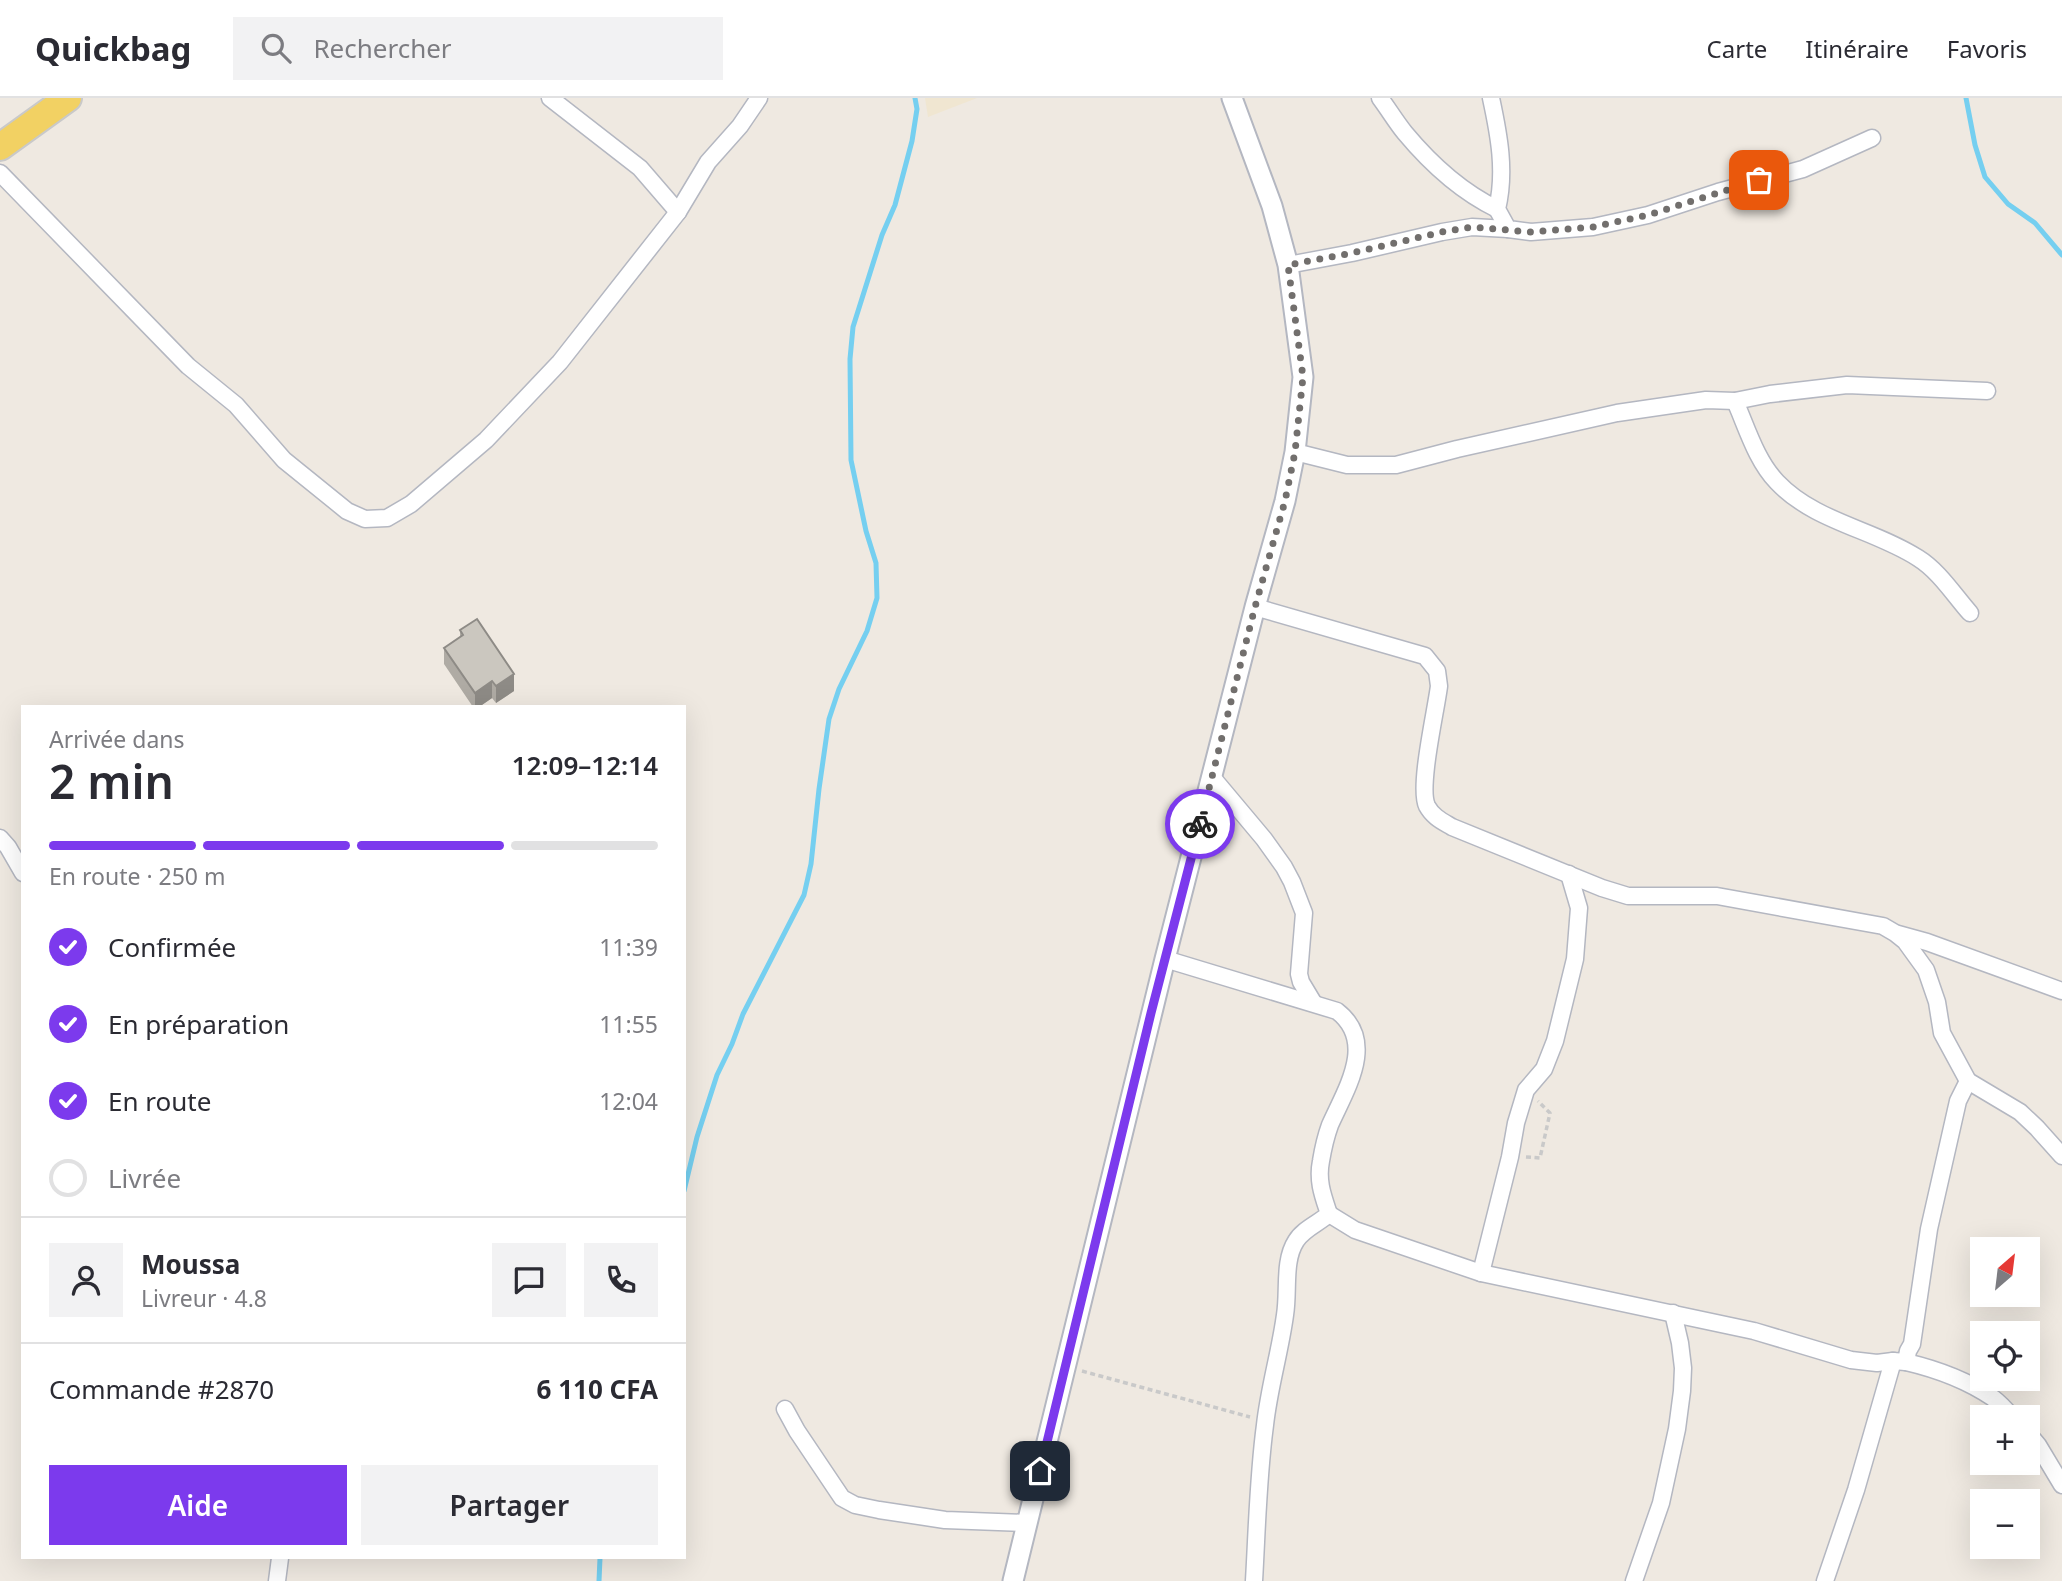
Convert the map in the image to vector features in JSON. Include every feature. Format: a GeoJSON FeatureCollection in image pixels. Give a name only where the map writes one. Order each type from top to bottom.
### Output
{"type":"FeatureCollection","features":[{"type":"Feature","properties":{"kind":"main road"},"geometry":{"type":"LineString","coordinates":[[0,148],[68,98]]}},
{"type":"Feature","properties":{"kind":"street"},"geometry":{"type":"LineString","coordinates":[[550,98],[640,168],[678,212]]}},
{"type":"Feature","properties":{"kind":"street"},"geometry":{"type":"LineString","coordinates":[[0,173],[188,366],[236,405],[285,460],[347,511],[365,519],[387,518],[411,504],[486,440],[560,362],[678,212],[708,162],[740,126],[759,98]]}},
{"type":"Feature","properties":{"kind":"street"},"geometry":{"type":"LineString","coordinates":[[1013,1581],[1165,959],[1255,607],[1285,501],[1295,452],[1303,377],[1288,265],[1272,206],[1232,98]]}},
{"type":"Feature","properties":{"kind":"street"},"geometry":{"type":"LineString","coordinates":[[1380,98],[1423,153],[1462,188],[1497,209],[1508,229]]}},
{"type":"Feature","properties":{"kind":"street"},"geometry":{"type":"LineString","coordinates":[[1491,98],[1502,161],[1501,193],[1497,209]]}},
{"type":"Feature","properties":{"kind":"street"},"geometry":{"type":"LineString","coordinates":[[1288,265],[1472,227],[1531,232],[1593,227],[1648,215],[1718,192],[1803,169],[1872,138]]}},
{"type":"Feature","properties":{"kind":"street"},"geometry":{"type":"LineString","coordinates":[[1295,452],[1346,465],[1396,465],[1617,413],[1706,400],[1735,401],[1780,392],[1847,384],[1987,391]]}},
{"type":"Feature","properties":{"kind":"street"},"geometry":{"type":"LineString","coordinates":[[1735,401],[1761,460],[1776,481],[1798,500],[1824,515],[1921,560],[1970,613]]}},
{"type":"Feature","properties":{"kind":"street"},"geometry":{"type":"LineString","coordinates":[[1255,607],[1424,656],[1437,671],[1439,686],[1425,781],[1426,804],[1434,817],[1452,827],[1628,896],[1717,896],[1883,926],[1895,933],[1905,941],[1926,970],[1937,1002],[1942,1033],[1968,1081],[2020,1112],[2062,1156]]}},
{"type":"Feature","properties":{"kind":"street"},"geometry":{"type":"LineString","coordinates":[[1212,777],[1264,839],[1293,883],[1304,913],[1299,974],[1314,1002]]}},
{"type":"Feature","properties":{"kind":"street"},"geometry":{"type":"LineString","coordinates":[[0,838],[21,870]]}},
{"type":"Feature","properties":{"kind":"street"},"geometry":{"type":"LineString","coordinates":[[1481,1273],[1516,1123],[1526,1090],[1544,1069],[1555,1041],[1575,959],[1579,908],[1569,874]]}},
{"type":"Feature","properties":{"kind":"street"},"geometry":{"type":"LineString","coordinates":[[1895,933],[2062,991]]}},
{"type":"Feature","properties":{"kind":"street"},"geometry":{"type":"LineString","coordinates":[[1165,959],[1314,1002],[1337,1011],[1347,1019],[1355,1037],[1357,1056],[1348,1087],[1329,1127],[1320,1162],[1319,1184],[1329,1214],[1356,1230],[1481,1273],[1754,1331],[1851,1360],[1899,1362],[1926,1367],[1965,1383],[2000,1405]]}},
{"type":"Feature","properties":{"kind":"street"},"geometry":{"type":"LineString","coordinates":[[1825,1581],[1899,1362],[1912,1344],[1929,1229],[1958,1101],[1968,1081]]}},
{"type":"Feature","properties":{"kind":"street"},"geometry":{"type":"LineString","coordinates":[[1254,1581],[1259,1476],[1265,1422],[1286,1310],[1288,1265],[1294,1242],[1329,1214]]}},
{"type":"Feature","properties":{"kind":"street"},"geometry":{"type":"LineString","coordinates":[[1634,1581],[1661,1503],[1677,1429],[1683,1368],[1673,1313]]}},
{"type":"Feature","properties":{"kind":"street"},"geometry":{"type":"LineString","coordinates":[[785,1409],[842,1498],[855,1505],[944,1520],[1027,1523]]}},
{"type":"Feature","properties":{"kind":"street"},"geometry":{"type":"LineString","coordinates":[[2040,1448],[2062,1485]]}},
{"type":"Feature","properties":{"kind":"street"},"geometry":{"type":"LineString","coordinates":[[277,1581],[280,1559]]}},
{"type":"Feature","properties":{"kind":"path"},"geometry":{"type":"LineString","coordinates":[[1510,1157],[1540,1158],[1550,1113],[1526,1090]]}},
{"type":"Feature","properties":{"kind":"path"},"geometry":{"type":"LineString","coordinates":[[1064,1367],[1265,1422]]}},
{"type":"Feature","properties":{"kind":"shaded area"},"geometry":{"type":"Polygon","coordinates":[[[925,98],[977,98],[928,117],[925,98]]]}},
{"type":"Feature","properties":{"kind":"building"},"geometry":{"type":"Polygon","coordinates":[[[477,619],[514,674],[496,686],[492,681],[475,693],[444,648],[463,635],[460,630],[477,619]]]}},
{"type":"Feature","properties":{"kind":"waterway"},"geometry":{"type":"LineString","coordinates":[[686,1183],[717,1075],[743,1014],[804,895],[811,864],[829,719],[839,689],[867,631],[877,598],[876,563],[866,531],[851,460],[850,359],[853,327],[882,235],[895,205],[912,141],[917,109],[915,98]]}},
{"type":"Feature","properties":{"kind":"waterway"},"geometry":{"type":"LineString","coordinates":[[1966,98],[1975,145],[1985,177],[2008,204],[2035,223],[2062,255]]}},
{"type":"Feature","properties":{"kind":"waterway"},"geometry":{"type":"LineString","coordinates":[[599,1581],[600,1559]]}},
{"type":"Feature","properties":{"kind":"way so far"},"geometry":{"type":"LineString","coordinates":[[1200,824],[1285,501],[1295,452],[1303,377],[1288,265],[1472,227],[1531,232],[1593,227],[1648,215],[1759,180]]}},
{"type":"Feature","properties":{"kind":"route"},"geometry":{"type":"LineString","coordinates":[[1040,1471],[1151,1013],[1200,824]]}}]}
